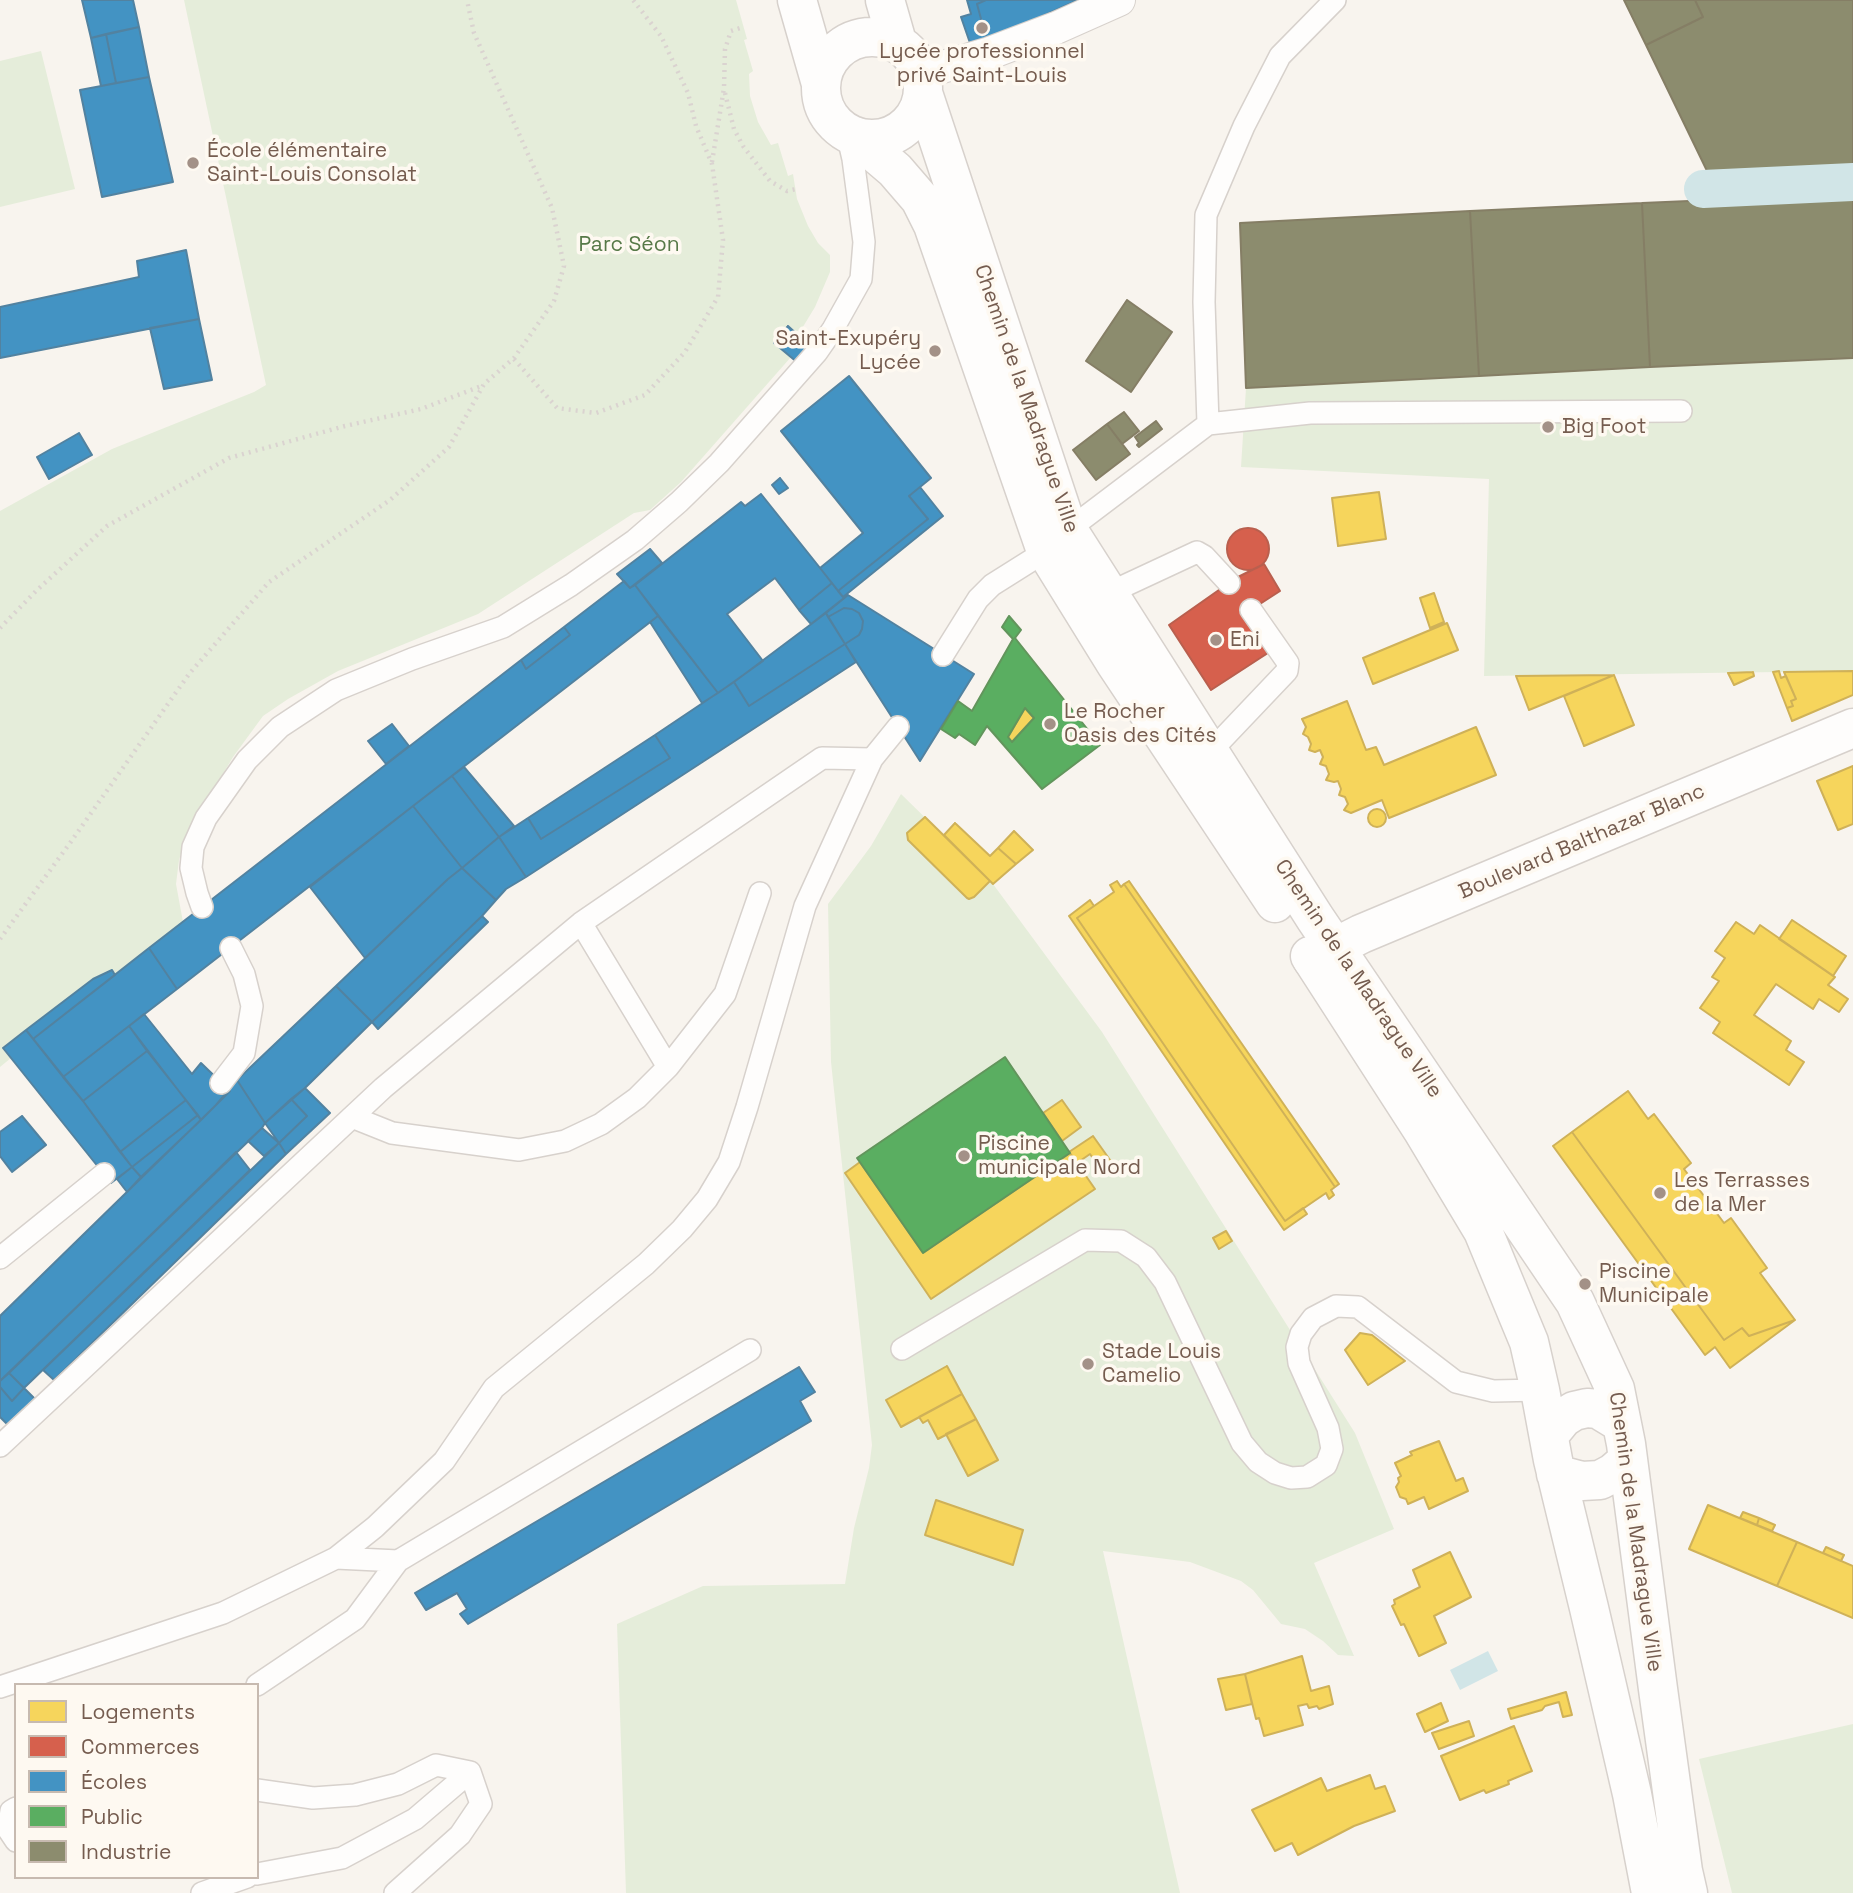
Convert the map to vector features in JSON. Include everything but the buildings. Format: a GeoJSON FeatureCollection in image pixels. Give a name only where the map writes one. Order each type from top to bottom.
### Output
{"type":"FeatureCollection","features":[{"type":"Feature","properties":{"kind":"street"},"geometry":{"type":"LineString","coordinates":[[797,0],[821,84],[822,98],[835,124],[851,134],[870,139],[885,138],[900,131],[911,121],[919,108],[923,83],[913,55],[897,43],[881,37],[864,37],[848,43],[834,53],[825,67],[821,84]]}},
{"type":"Feature","properties":{"kind":"street"},"geometry":{"type":"LineString","coordinates":[[886,0],[897,43]]}},
{"type":"Feature","properties":{"kind":"street"},"geometry":{"type":"LineString","coordinates":[[923,83],[1119,0]]}},
{"type":"Feature","properties":{"kind":"street","name":"Chemin de la Madrague Ville"},"geometry":{"type":"LineString","coordinates":[[923,83],[1057,540],[1110,593],[1315,918],[1324,952],[1423,1131],[1483,1231],[1529,1342],[1556,1474],[1632,1794],[1651,1893]]}},
{"type":"Feature","properties":{"kind":"street","name":"Chemin de la Madrague Ville"},"geometry":{"type":"LineString","coordinates":[[851,134],[895,170],[920,199],[933,225],[1057,540],[1122,673],[1575,1302],[1615,1389],[1628,1460],[1688,1893]]}},
{"type":"Feature","properties":{"kind":"street","name":"Boulevard Balthazar Blanc"},"geometry":{"type":"LineString","coordinates":[[1324,952],[1853,729]]}},
{"type":"Feature","properties":{"kind":"street"},"geometry":{"type":"LineString","coordinates":[[1549,1435],[1563,1418],[1574,1411],[1587,1408],[1598,1409],[1621,1423]]}},
{"type":"Feature","properties":{"kind":"street"},"geometry":{"type":"LineString","coordinates":[[1556,1474],[1583,1481],[1600,1480],[1628,1460]]}},
{"type":"Feature","properties":{"kind":"lane"},"geometry":{"type":"LineString","coordinates":[[1208,424],[1204,302],[1206,215],[1244,125],[1280,56],[1335,0]]}},
{"type":"Feature","properties":{"kind":"lane"},"geometry":{"type":"LineString","coordinates":[[202,907],[191,868],[193,847],[205,818],[247,760],[280,727],[336,690],[503,626],[571,585],[635,540],[679,502],[719,463],[817,352],[834,329],[861,279],[864,242],[851,134]]}},
{"type":"Feature","properties":{"kind":"lane"},"geometry":{"type":"LineString","coordinates":[[943,654],[978,599],[992,585],[1057,540],[1208,424],[1310,414],[1681,411]]}},
{"type":"Feature","properties":{"kind":"lane"},"geometry":{"type":"LineString","coordinates":[[1110,593],[1197,552],[1229,583]]}},
{"type":"Feature","properties":{"kind":"lane"},"geometry":{"type":"LineString","coordinates":[[1210,752],[1287,671],[1288,663],[1251,610]]}},
{"type":"Feature","properties":{"kind":"lane"},"geometry":{"type":"LineString","coordinates":[[0,1687],[223,1612],[336,1558],[375,1527],[444,1461],[494,1388],[646,1264],[682,1229],[706,1199],[729,1162],[805,906],[872,760],[898,727]]}},
{"type":"Feature","properties":{"kind":"lane"},"geometry":{"type":"LineString","coordinates":[[0,1446],[383,1088],[581,923],[822,758],[872,760]]}},
{"type":"Feature","properties":{"kind":"lane"},"geometry":{"type":"LineString","coordinates":[[352,1117],[392,1133],[519,1150],[565,1141],[601,1124],[637,1098],[668,1067],[725,994],[760,893]]}},
{"type":"Feature","properties":{"kind":"lane"},"geometry":{"type":"LineString","coordinates":[[581,923],[668,1067]]}},
{"type":"Feature","properties":{"kind":"lane"},"geometry":{"type":"LineString","coordinates":[[221,1083],[244,1053],[252,1006],[244,974],[231,948]]}},
{"type":"Feature","properties":{"kind":"lane"},"geometry":{"type":"LineString","coordinates":[[0,1258],[104,1174]]}},
{"type":"Feature","properties":{"kind":"lane"},"geometry":{"type":"LineString","coordinates":[[902,1349],[1085,1240],[1121,1241],[1146,1257],[1165,1282],[1242,1443],[1258,1462],[1275,1474],[1291,1478],[1307,1477],[1326,1465],[1332,1449],[1328,1428],[1298,1363],[1297,1347],[1301,1334],[1313,1318],[1336,1306],[1358,1307],[1456,1382],[1493,1391],[1540,1390]]}},
{"type":"Feature","properties":{"kind":"lane"},"geometry":{"type":"LineString","coordinates":[[259,1684],[355,1619],[398,1561],[750,1350]]}},
{"type":"Feature","properties":{"kind":"lane"},"geometry":{"type":"LineString","coordinates":[[336,1558],[398,1561]]}},
{"type":"Feature","properties":{"kind":"lane"},"geometry":{"type":"LineString","coordinates":[[259,1790],[313,1798],[355,1795],[398,1784],[436,1765],[470,1772]]}},
{"type":"Feature","properties":{"kind":"lane"},"geometry":{"type":"LineString","coordinates":[[259,1874],[342,1858],[415,1819],[470,1772]]}},
{"type":"Feature","properties":{"kind":"lane"},"geometry":{"type":"LineString","coordinates":[[395,1893],[460,1835],[481,1804],[470,1772]]}},
{"type":"Feature","properties":{"kind":"lane"},"geometry":{"type":"LineString","coordinates":[[8,1834],[11,1811],[14,1809]]}},
{"type":"Feature","properties":{"kind":"lane"},"geometry":{"type":"LineString","coordinates":[[202,1893],[241,1879]]}},
{"type":"Feature","properties":{"kind":"path"},"geometry":{"type":"LineString","coordinates":[[0,628],[107,526],[229,458],[345,426],[421,409],[484,384],[514,358],[554,301],[564,266],[552,208],[474,33],[467,0]]}},
{"type":"Feature","properties":{"kind":"path"},"geometry":{"type":"LineString","coordinates":[[514,358],[557,408],[596,413],[645,395],[685,352],[718,297],[723,240],[712,164],[696,126],[688,93],[661,36],[633,0]]}},
{"type":"Feature","properties":{"kind":"path"},"geometry":{"type":"LineString","coordinates":[[712,164],[724,88],[725,49],[731,31],[743,27]]}},
{"type":"Feature","properties":{"kind":"path"},"geometry":{"type":"LineString","coordinates":[[724,88],[734,129],[743,146],[770,181],[788,191],[796,189]]}},
{"type":"Feature","properties":{"kind":"path"},"geometry":{"type":"LineString","coordinates":[[0,939],[189,674],[269,582],[390,500],[449,447],[484,384]]}},
{"type":"Feature","properties":{"kind":"green space","name":"Parc Séon"},"geometry":{"type":"Polygon","coordinates":[[[184,0],[736,0],[753,71],[749,74],[750,96],[758,122],[771,145],[778,143],[788,176],[793,174],[797,199],[808,226],[818,243],[830,255],[830,272],[815,307],[798,335],[788,326],[791,357],[681,482],[650,510],[634,513],[478,614],[338,671],[263,716],[233,757],[189,831],[179,860],[176,884],[183,922],[115,975],[112,970],[93,979],[3,1048],[11,1058],[0,1067],[0,511],[112,449],[266,385],[184,0]]]}},
{"type":"Feature","properties":{"kind":"green space"},"geometry":{"type":"Polygon","coordinates":[[[41,51],[75,189],[0,207],[0,61],[41,51]]]}},
{"type":"Feature","properties":{"kind":"green space","name":"Big Foot"},"geometry":{"type":"Polygon","coordinates":[[[1853,194],[1853,671],[1484,676],[1489,479],[1241,467],[1246,388],[1240,223],[1853,194]]]}},
{"type":"Feature","properties":{"kind":"green space","name":"Stade Louis Camelio"},"geometry":{"type":"Polygon","coordinates":[[[901,794],[993,884],[1102,1032],[1355,1433],[1394,1529],[1314,1563],[1354,1656],[1338,1655],[1305,1629],[1281,1624],[1253,1590],[1241,1581],[1190,1562],[1103,1551],[1180,1893],[626,1893],[617,1624],[703,1586],[845,1584],[872,1445],[831,1062],[828,904],[871,846],[901,794]]]}},
{"type":"Feature","properties":{"kind":"green space"},"geometry":{"type":"Polygon","coordinates":[[[1853,1724],[1853,1893],[1732,1893],[1699,1759],[1853,1724]]]}},
{"type":"Feature","properties":{"kind":"shaded area"},"geometry":{"type":"Polygon","coordinates":[[[1488,1651],[1498,1671],[1460,1690],[1450,1670],[1488,1651]]]}},
{"type":"Feature","properties":{"kind":"waterway"},"geometry":{"type":"LineString","coordinates":[[1703,189],[1853,182]]}},
{"type":"Feature","properties":{"kind":"place","name":"Lycée professionnel privé Saint-Louis"},"geometry":{"type":"Point","coordinates":[982,28]}},
{"type":"Feature","properties":{"kind":"place","name":"École élémentaire Saint-Louis Consolat"},"geometry":{"type":"Point","coordinates":[193,163]}},
{"type":"Feature","properties":{"kind":"place","name":"Saint-Exupéry Lycée"},"geometry":{"type":"Point","coordinates":[935,351]}},
{"type":"Feature","properties":{"kind":"place","name":"Big Foot"},"geometry":{"type":"Point","coordinates":[1548,427]}},
{"type":"Feature","properties":{"kind":"place","name":"Eni"},"geometry":{"type":"Point","coordinates":[1216,640]}},
{"type":"Feature","properties":{"kind":"place","name":"Le Rocher Oasis des Cités"},"geometry":{"type":"Point","coordinates":[1050,724]}},
{"type":"Feature","properties":{"kind":"place","name":"Piscine municipale Nord"},"geometry":{"type":"Point","coordinates":[964,1156]}},
{"type":"Feature","properties":{"kind":"place","name":"Les Terrasses de la Mer"},"geometry":{"type":"Point","coordinates":[1660,1193]}},
{"type":"Feature","properties":{"kind":"place","name":"Piscine Municipale"},"geometry":{"type":"Point","coordinates":[1585,1284]}},
{"type":"Feature","properties":{"kind":"place","name":"Stade Louis Camelio"},"geometry":{"type":"Point","coordinates":[1088,1364]}}]}
